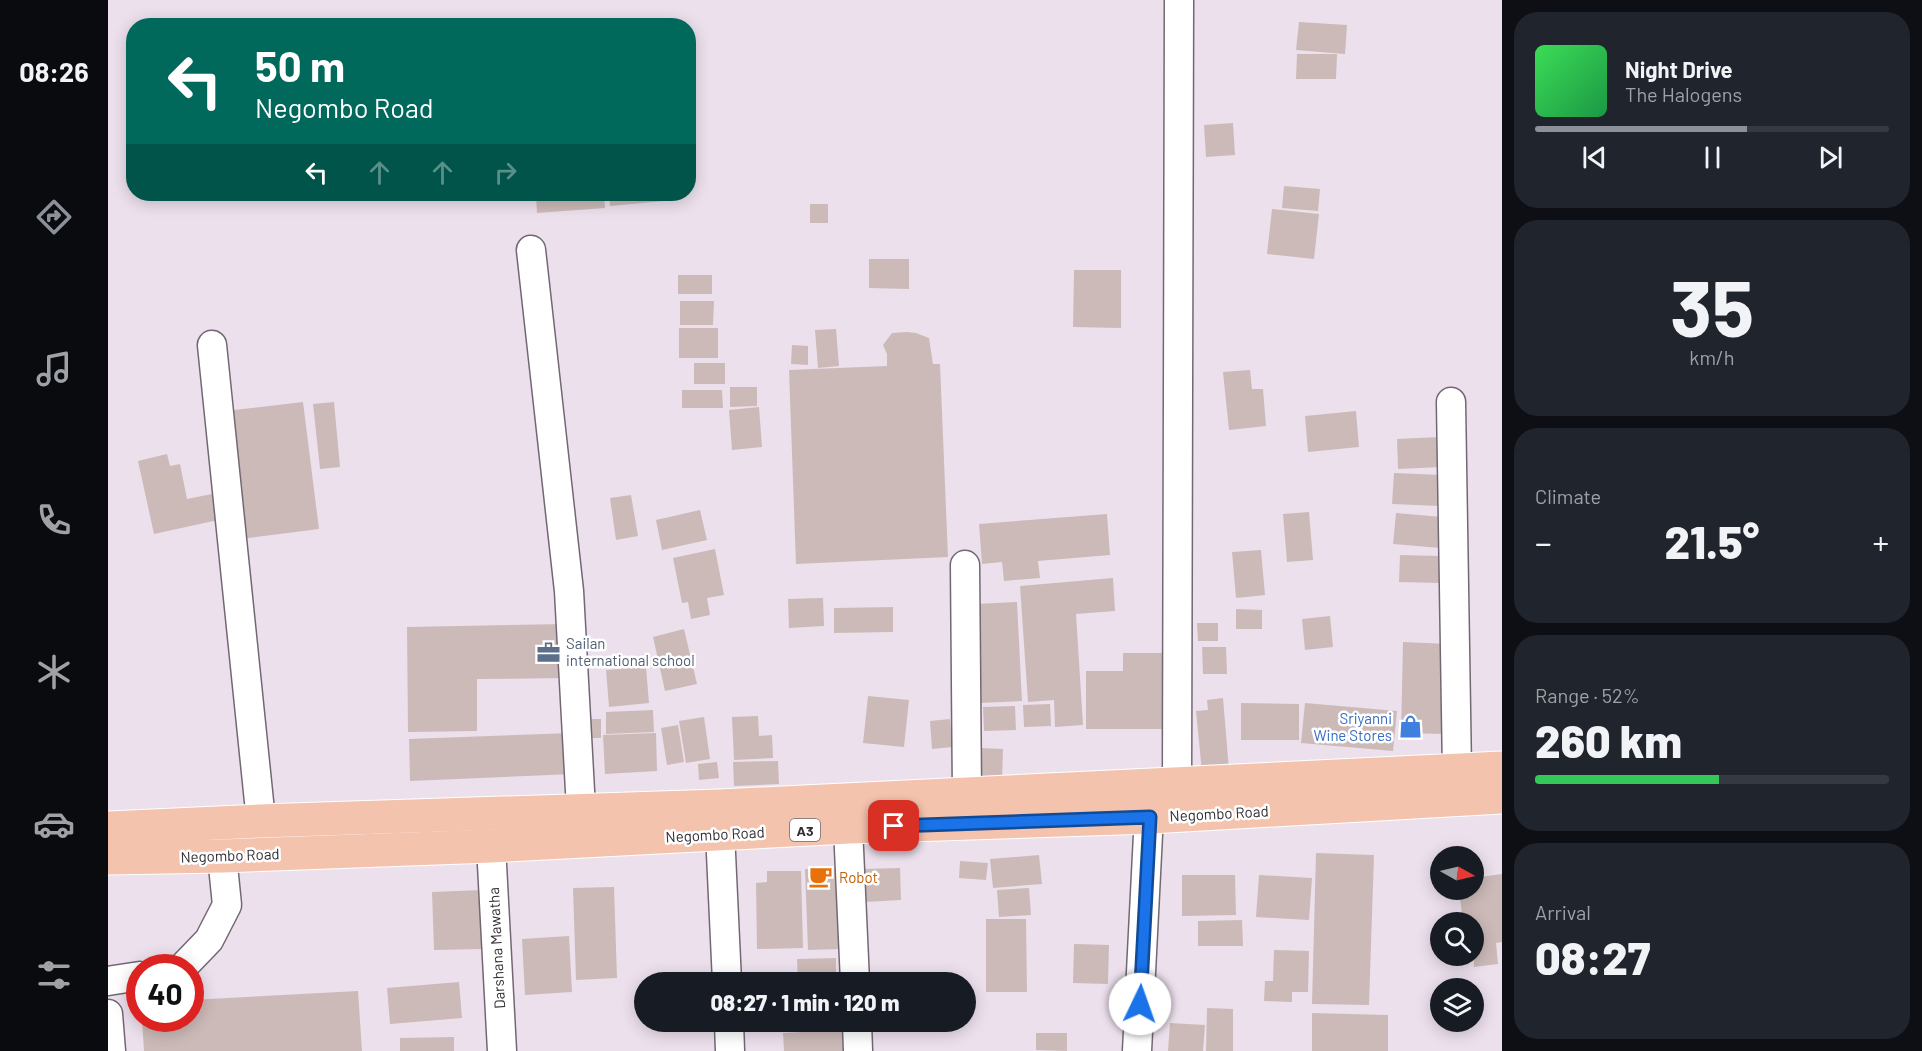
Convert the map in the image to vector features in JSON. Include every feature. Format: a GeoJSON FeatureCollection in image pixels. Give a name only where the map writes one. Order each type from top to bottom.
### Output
{"type":"FeatureCollection","features":[{"type":"Feature","properties":{"kind":"highway","name":"Negombo Road"},"geometry":{"type":"LineString","coordinates":[[108,828],[581,809],[848,827],[1164,801],[1502,768]]}},
{"type":"Feature","properties":{"kind":"highway","name":"Negombo Road"},"geometry":{"type":"LineString","coordinates":[[108,858],[491,846],[967,795],[1164,801],[1502,797]]}},
{"type":"Feature","properties":{"kind":"street"},"geometry":{"type":"LineString","coordinates":[[1137,1051],[1164,801],[1179,0]]}},
{"type":"Feature","properties":{"kind":"street"},"geometry":{"type":"LineString","coordinates":[[531,250],[569,591],[581,809]]}},
{"type":"Feature","properties":{"kind":"street"},"geometry":{"type":"LineString","coordinates":[[212,345],[261,821]]}},
{"type":"Feature","properties":{"kind":"street"},"geometry":{"type":"LineString","coordinates":[[1451,402],[1457,771]]}},
{"type":"Feature","properties":{"kind":"street"},"geometry":{"type":"LineString","coordinates":[[965,565],[967,795]]}},
{"type":"Feature","properties":{"kind":"street"},"geometry":{"type":"LineString","coordinates":[[719,820],[727,972]]}},
{"type":"Feature","properties":{"kind":"street"},"geometry":{"type":"LineString","coordinates":[[848,827],[855,972]]}},
{"type":"Feature","properties":{"kind":"street","name":"Darshana Mawatha"},"geometry":{"type":"LineString","coordinates":[[491,846],[502,1051]]}},
{"type":"Feature","properties":{"kind":"street"},"geometry":{"type":"LineString","coordinates":[[196,954],[209,940],[227,905],[222,856]]}},
{"type":"Feature","properties":{"kind":"street"},"geometry":{"type":"LineString","coordinates":[[108,981],[126,978]]}},
{"type":"Feature","properties":{"kind":"street"},"geometry":{"type":"LineString","coordinates":[[108,1014],[111,1051]]}},
{"type":"Feature","properties":{"kind":"street"},"geometry":{"type":"LineString","coordinates":[[729,1032],[730,1051]]}},
{"type":"Feature","properties":{"kind":"street"},"geometry":{"type":"LineString","coordinates":[[857,1032],[858,1051]]}},
{"type":"Feature","properties":{"kind":"building"},"geometry":{"type":"Polygon","coordinates":[[[1299,22],[1347,25],[1345,54],[1296,50],[1299,22]]]}},
{"type":"Feature","properties":{"kind":"building"},"geometry":{"type":"Polygon","coordinates":[[[1297,54],[1337,54],[1336,79],[1296,79],[1297,54]]]}},
{"type":"Feature","properties":{"kind":"building"},"geometry":{"type":"Polygon","coordinates":[[[1233,123],[1235,155],[1206,157],[1204,125],[1233,123]]]}},
{"type":"Feature","properties":{"kind":"building"},"geometry":{"type":"Polygon","coordinates":[[[1284,186],[1320,189],[1318,211],[1282,208],[1284,186]]]}},
{"type":"Feature","properties":{"kind":"building"},"geometry":{"type":"Polygon","coordinates":[[[536,201],[604,201],[605,208],[537,213],[536,201]]]}},
{"type":"Feature","properties":{"kind":"building"},"geometry":{"type":"Polygon","coordinates":[[[610,201],[664,201],[610,206],[610,201]]]}},
{"type":"Feature","properties":{"kind":"building"},"geometry":{"type":"Polygon","coordinates":[[[810,204],[828,204],[828,223],[810,223],[810,204]]]}},
{"type":"Feature","properties":{"kind":"building"},"geometry":{"type":"Polygon","coordinates":[[[1272,209],[1319,214],[1314,259],[1267,254],[1272,209]]]}},
{"type":"Feature","properties":{"kind":"building"},"geometry":{"type":"Polygon","coordinates":[[[869,259],[909,259],[909,289],[869,288],[869,259]]]}},
{"type":"Feature","properties":{"kind":"building"},"geometry":{"type":"Polygon","coordinates":[[[1074,270],[1121,270],[1121,328],[1073,327],[1074,270]]]}},
{"type":"Feature","properties":{"kind":"building"},"geometry":{"type":"Polygon","coordinates":[[[678,275],[712,275],[712,294],[678,294],[678,275]]]}},
{"type":"Feature","properties":{"kind":"building"},"geometry":{"type":"Polygon","coordinates":[[[680,301],[714,301],[713,325],[680,325],[680,301]]]}},
{"type":"Feature","properties":{"kind":"building"},"geometry":{"type":"Polygon","coordinates":[[[679,328],[718,328],[718,358],[679,358],[679,328]]]}},
{"type":"Feature","properties":{"kind":"building"},"geometry":{"type":"Polygon","coordinates":[[[836,329],[839,366],[818,368],[815,330],[836,329]]]}},
{"type":"Feature","properties":{"kind":"building"},"geometry":{"type":"Polygon","coordinates":[[[907,332],[929,338],[933,364],[940,364],[948,557],[796,564],[789,370],[887,366],[887,354],[883,345],[892,333],[907,332]]]}},
{"type":"Feature","properties":{"kind":"building"},"geometry":{"type":"Polygon","coordinates":[[[792,345],[808,346],[808,365],[791,364],[792,345]]]}},
{"type":"Feature","properties":{"kind":"building"},"geometry":{"type":"Polygon","coordinates":[[[694,363],[725,363],[725,384],[694,384],[694,363]]]}},
{"type":"Feature","properties":{"kind":"building"},"geometry":{"type":"Polygon","coordinates":[[[1250,370],[1252,389],[1263,389],[1266,426],[1229,430],[1223,372],[1250,370]]]}},
{"type":"Feature","properties":{"kind":"building"},"geometry":{"type":"Polygon","coordinates":[[[730,387],[757,387],[757,406],[730,407],[730,387]]]}},
{"type":"Feature","properties":{"kind":"building"},"geometry":{"type":"Polygon","coordinates":[[[682,390],[722,390],[723,408],[682,408],[682,390]]]}},
{"type":"Feature","properties":{"kind":"building"},"geometry":{"type":"Polygon","coordinates":[[[303,402],[319,529],[241,539],[225,411],[303,402]]]}},
{"type":"Feature","properties":{"kind":"building"},"geometry":{"type":"Polygon","coordinates":[[[334,402],[340,467],[320,469],[313,404],[334,402]]]}},
{"type":"Feature","properties":{"kind":"building"},"geometry":{"type":"Polygon","coordinates":[[[759,407],[762,447],[732,450],[729,410],[759,407]]]}},
{"type":"Feature","properties":{"kind":"building"},"geometry":{"type":"Polygon","coordinates":[[[1356,411],[1359,447],[1308,452],[1305,416],[1356,411]]]}},
{"type":"Feature","properties":{"kind":"building"},"geometry":{"type":"Polygon","coordinates":[[[1440,437],[1441,467],[1398,469],[1397,439],[1440,437]]]}},
{"type":"Feature","properties":{"kind":"building"},"geometry":{"type":"Polygon","coordinates":[[[167,454],[170,466],[180,464],[187,499],[212,494],[218,520],[154,534],[138,461],[167,454]]]}},
{"type":"Feature","properties":{"kind":"building"},"geometry":{"type":"Polygon","coordinates":[[[1394,473],[1441,475],[1439,506],[1392,504],[1394,473]]]}},
{"type":"Feature","properties":{"kind":"building"},"geometry":{"type":"Polygon","coordinates":[[[631,495],[638,536],[616,540],[610,498],[631,495]]]}},
{"type":"Feature","properties":{"kind":"building"},"geometry":{"type":"Polygon","coordinates":[[[700,510],[707,540],[662,550],[656,520],[700,510]]]}},
{"type":"Feature","properties":{"kind":"building"},"geometry":{"type":"Polygon","coordinates":[[[1309,512],[1313,560],[1287,562],[1283,514],[1309,512]]]}},
{"type":"Feature","properties":{"kind":"building"},"geometry":{"type":"Polygon","coordinates":[[[1396,513],[1442,517],[1440,548],[1393,544],[1396,513]]]}},
{"type":"Feature","properties":{"kind":"building"},"geometry":{"type":"Polygon","coordinates":[[[1107,514],[1110,555],[1038,561],[1040,578],[1004,581],[1002,562],[982,564],[979,524],[1107,514]]]}},
{"type":"Feature","properties":{"kind":"building"},"geometry":{"type":"Polygon","coordinates":[[[715,549],[724,595],[707,598],[710,615],[691,619],[688,602],[682,603],[673,558],[715,549]]]}},
{"type":"Feature","properties":{"kind":"building"},"geometry":{"type":"Polygon","coordinates":[[[1261,550],[1265,595],[1236,598],[1232,552],[1261,550]]]}},
{"type":"Feature","properties":{"kind":"building"},"geometry":{"type":"Polygon","coordinates":[[[1400,555],[1440,556],[1440,583],[1399,582],[1400,555]]]}},
{"type":"Feature","properties":{"kind":"building"},"geometry":{"type":"Polygon","coordinates":[[[1113,578],[1115,611],[1076,614],[1083,725],[1055,727],[1054,700],[1028,702],[1020,586],[1113,578]]]}},
{"type":"Feature","properties":{"kind":"building"},"geometry":{"type":"Polygon","coordinates":[[[823,598],[824,626],[789,628],[788,599],[823,598]]]}},
{"type":"Feature","properties":{"kind":"building"},"geometry":{"type":"Polygon","coordinates":[[[1017,602],[1022,701],[980,703],[976,604],[1017,602]]]}},
{"type":"Feature","properties":{"kind":"building"},"geometry":{"type":"Polygon","coordinates":[[[893,607],[893,632],[834,633],[834,608],[893,607]]]}},
{"type":"Feature","properties":{"kind":"building"},"geometry":{"type":"Polygon","coordinates":[[[1236,609],[1262,610],[1262,629],[1236,629],[1236,609]]]}},
{"type":"Feature","properties":{"kind":"building"},"geometry":{"type":"Polygon","coordinates":[[[1330,616],[1333,647],[1305,650],[1302,619],[1330,616]]]}},
{"type":"Feature","properties":{"kind":"building"},"geometry":{"type":"Polygon","coordinates":[[[1197,623],[1218,623],[1218,641],[1198,641],[1197,623]]]}},
{"type":"Feature","properties":{"kind":"building"},"geometry":{"type":"Polygon","coordinates":[[[566,624],[567,678],[477,679],[477,731],[408,732],[407,627],[566,624]]]}},
{"type":"Feature","properties":{"kind":"building"},"geometry":{"type":"Polygon","coordinates":[[[684,629],[697,684],[665,691],[653,637],[684,629]]]}},
{"type":"Feature","properties":{"kind":"building"},"geometry":{"type":"Polygon","coordinates":[[[1403,642],[1449,644],[1446,734],[1401,733],[1403,642]]]}},
{"type":"Feature","properties":{"kind":"building"},"geometry":{"type":"Polygon","coordinates":[[[1202,647],[1226,647],[1227,674],[1203,674],[1202,647]]]}},
{"type":"Feature","properties":{"kind":"building"},"geometry":{"type":"Polygon","coordinates":[[[1123,653],[1166,653],[1166,729],[1086,729],[1086,671],[1123,671],[1123,653]]]}},
{"type":"Feature","properties":{"kind":"building"},"geometry":{"type":"Polygon","coordinates":[[[646,667],[649,703],[609,707],[606,670],[646,667]]]}},
{"type":"Feature","properties":{"kind":"building"},"geometry":{"type":"Polygon","coordinates":[[[868,696],[909,700],[904,747],[863,743],[868,696]]]}},
{"type":"Feature","properties":{"kind":"building"},"geometry":{"type":"Polygon","coordinates":[[[1223,698],[1229,770],[1202,772],[1196,711],[1208,710],[1207,700],[1223,698]]]}},
{"type":"Feature","properties":{"kind":"building"},"geometry":{"type":"Polygon","coordinates":[[[1241,703],[1299,704],[1299,740],[1241,740],[1241,703]]]}},
{"type":"Feature","properties":{"kind":"building"},"geometry":{"type":"Polygon","coordinates":[[[1305,703],[1397,711],[1393,751],[1301,743],[1305,703]]]}},
{"type":"Feature","properties":{"kind":"building"},"geometry":{"type":"Polygon","coordinates":[[[1050,704],[1051,726],[1024,727],[1023,705],[1050,704]]]}},
{"type":"Feature","properties":{"kind":"building"},"geometry":{"type":"Polygon","coordinates":[[[1015,706],[1016,730],[984,731],[983,707],[1015,706]]]}},
{"type":"Feature","properties":{"kind":"building"},"geometry":{"type":"Polygon","coordinates":[[[653,710],[654,732],[606,734],[606,712],[653,710]]]}},
{"type":"Feature","properties":{"kind":"building"},"geometry":{"type":"Polygon","coordinates":[[[758,716],[759,736],[772,735],[773,758],[734,760],[732,717],[758,716]]]}},
{"type":"Feature","properties":{"kind":"building"},"geometry":{"type":"Polygon","coordinates":[[[704,717],[710,759],[686,763],[679,721],[704,717]]]}},
{"type":"Feature","properties":{"kind":"building"},"geometry":{"type":"Polygon","coordinates":[[[585,719],[601,719],[601,738],[584,738],[585,719]]]}},
{"type":"Feature","properties":{"kind":"building"},"geometry":{"type":"Polygon","coordinates":[[[950,719],[952,747],[932,749],[930,721],[950,719]]]}},
{"type":"Feature","properties":{"kind":"building"},"geometry":{"type":"Polygon","coordinates":[[[678,725],[684,762],[667,765],[661,728],[678,725]]]}},
{"type":"Feature","properties":{"kind":"building"},"geometry":{"type":"Polygon","coordinates":[[[571,733],[573,774],[410,781],[409,739],[571,733]]]}},
{"type":"Feature","properties":{"kind":"building"},"geometry":{"type":"Polygon","coordinates":[[[656,733],[657,771],[605,774],[603,735],[656,733]]]}},
{"type":"Feature","properties":{"kind":"building"},"geometry":{"type":"Polygon","coordinates":[[[981,748],[1003,749],[1002,780],[980,779],[981,748]]]}},
{"type":"Feature","properties":{"kind":"building"},"geometry":{"type":"Polygon","coordinates":[[[778,761],[779,784],[734,786],[733,762],[778,761]]]}},
{"type":"Feature","properties":{"kind":"building"},"geometry":{"type":"Polygon","coordinates":[[[717,762],[719,778],[699,780],[698,764],[717,762]]]}},
{"type":"Feature","properties":{"kind":"building"},"geometry":{"type":"Polygon","coordinates":[[[1316,853],[1374,855],[1369,1005],[1312,1004],[1316,853]]]}},
{"type":"Feature","properties":{"kind":"building"},"geometry":{"type":"Polygon","coordinates":[[[1039,855],[1042,884],[993,888],[990,859],[1039,855]]]}},
{"type":"Feature","properties":{"kind":"building"},"geometry":{"type":"Polygon","coordinates":[[[960,861],[988,863],[986,880],[959,878],[960,861]]]}},
{"type":"Feature","properties":{"kind":"building"},"geometry":{"type":"Polygon","coordinates":[[[838,867],[840,949],[808,950],[805,869],[838,867]]]}},
{"type":"Feature","properties":{"kind":"building"},"geometry":{"type":"Polygon","coordinates":[[[900,868],[901,900],[864,902],[863,869],[900,868]]]}},
{"type":"Feature","properties":{"kind":"building"},"geometry":{"type":"Polygon","coordinates":[[[767,871],[801,871],[803,948],[757,949],[756,883],[767,882],[767,871]]]}},
{"type":"Feature","properties":{"kind":"building"},"geometry":{"type":"Polygon","coordinates":[[[1502,874],[1502,942],[1496,943],[1498,964],[1484,966],[1484,912],[1462,912],[1460,900],[1484,900],[1484,876],[1502,874]]]}},
{"type":"Feature","properties":{"kind":"building"},"geometry":{"type":"Polygon","coordinates":[[[1182,875],[1235,875],[1236,915],[1182,916],[1182,875]]]}},
{"type":"Feature","properties":{"kind":"building"},"geometry":{"type":"Polygon","coordinates":[[[1259,875],[1312,878],[1309,920],[1256,917],[1259,875]]]}},
{"type":"Feature","properties":{"kind":"building"},"geometry":{"type":"Polygon","coordinates":[[[614,887],[617,978],[576,980],[573,888],[614,887]]]}},
{"type":"Feature","properties":{"kind":"building"},"geometry":{"type":"Polygon","coordinates":[[[1029,888],[1031,915],[999,917],[997,890],[1029,888]]]}},
{"type":"Feature","properties":{"kind":"building"},"geometry":{"type":"Polygon","coordinates":[[[482,890],[484,949],[434,950],[432,892],[482,890]]]}},
{"type":"Feature","properties":{"kind":"building"},"geometry":{"type":"Polygon","coordinates":[[[986,919],[1026,919],[1027,992],[986,992],[986,919]]]}},
{"type":"Feature","properties":{"kind":"building"},"geometry":{"type":"Polygon","coordinates":[[[1242,920],[1243,946],[1198,946],[1198,921],[1242,920]]]}},
{"type":"Feature","properties":{"kind":"building"},"geometry":{"type":"Polygon","coordinates":[[[569,936],[572,992],[525,995],[522,939],[569,936]]]}},
{"type":"Feature","properties":{"kind":"building"},"geometry":{"type":"Polygon","coordinates":[[[1074,944],[1109,945],[1108,984],[1073,983],[1074,944]]]}},
{"type":"Feature","properties":{"kind":"building"},"geometry":{"type":"Polygon","coordinates":[[[1274,950],[1309,951],[1308,992],[1292,992],[1292,1002],[1264,1001],[1265,981],[1273,981],[1274,950]]]}},
{"type":"Feature","properties":{"kind":"building"},"geometry":{"type":"Polygon","coordinates":[[[836,958],[836,972],[798,972],[797,959],[836,958]]]}},
{"type":"Feature","properties":{"kind":"building"},"geometry":{"type":"Polygon","coordinates":[[[459,982],[462,1018],[390,1024],[387,988],[459,982]]]}},
{"type":"Feature","properties":{"kind":"building"},"geometry":{"type":"Polygon","coordinates":[[[358,991],[362,1051],[144,1051],[143,1032],[204,1032],[204,999],[358,991]]]}},
{"type":"Feature","properties":{"kind":"building"},"geometry":{"type":"Polygon","coordinates":[[[1207,1008],[1233,1009],[1233,1051],[1206,1051],[1207,1008]]]}},
{"type":"Feature","properties":{"kind":"building"},"geometry":{"type":"Polygon","coordinates":[[[1312,1013],[1388,1015],[1388,1051],[1312,1051],[1312,1013]]]}},
{"type":"Feature","properties":{"kind":"building"},"geometry":{"type":"Polygon","coordinates":[[[1170,1023],[1205,1025],[1203,1051],[1168,1051],[1170,1023]]]}},
{"type":"Feature","properties":{"kind":"building"},"geometry":{"type":"Polygon","coordinates":[[[842,1032],[843,1051],[784,1051],[783,1033],[842,1032]]]}},
{"type":"Feature","properties":{"kind":"building"},"geometry":{"type":"Polygon","coordinates":[[[1036,1033],[1067,1033],[1067,1051],[1036,1050],[1036,1033]]]}},
{"type":"Feature","properties":{"kind":"building"},"geometry":{"type":"Polygon","coordinates":[[[454,1037],[454,1051],[400,1051],[400,1038],[454,1037]]]}},
{"type":"Feature","properties":{"kind":"place","name":"Sailan international school"},"geometry":{"type":"Point","coordinates":[548,652]}},
{"type":"Feature","properties":{"kind":"place","name":"Sriyanni Wine Stores"},"geometry":{"type":"Point","coordinates":[1410,727]}},
{"type":"Feature","properties":{"kind":"place","name":"Robot"},"geometry":{"type":"Point","coordinates":[821,877]}},
{"type":"Feature","properties":{"kind":"route"},"geometry":{"type":"LineString","coordinates":[[894,826],[1150,817],[1140,1004]]}}]}
